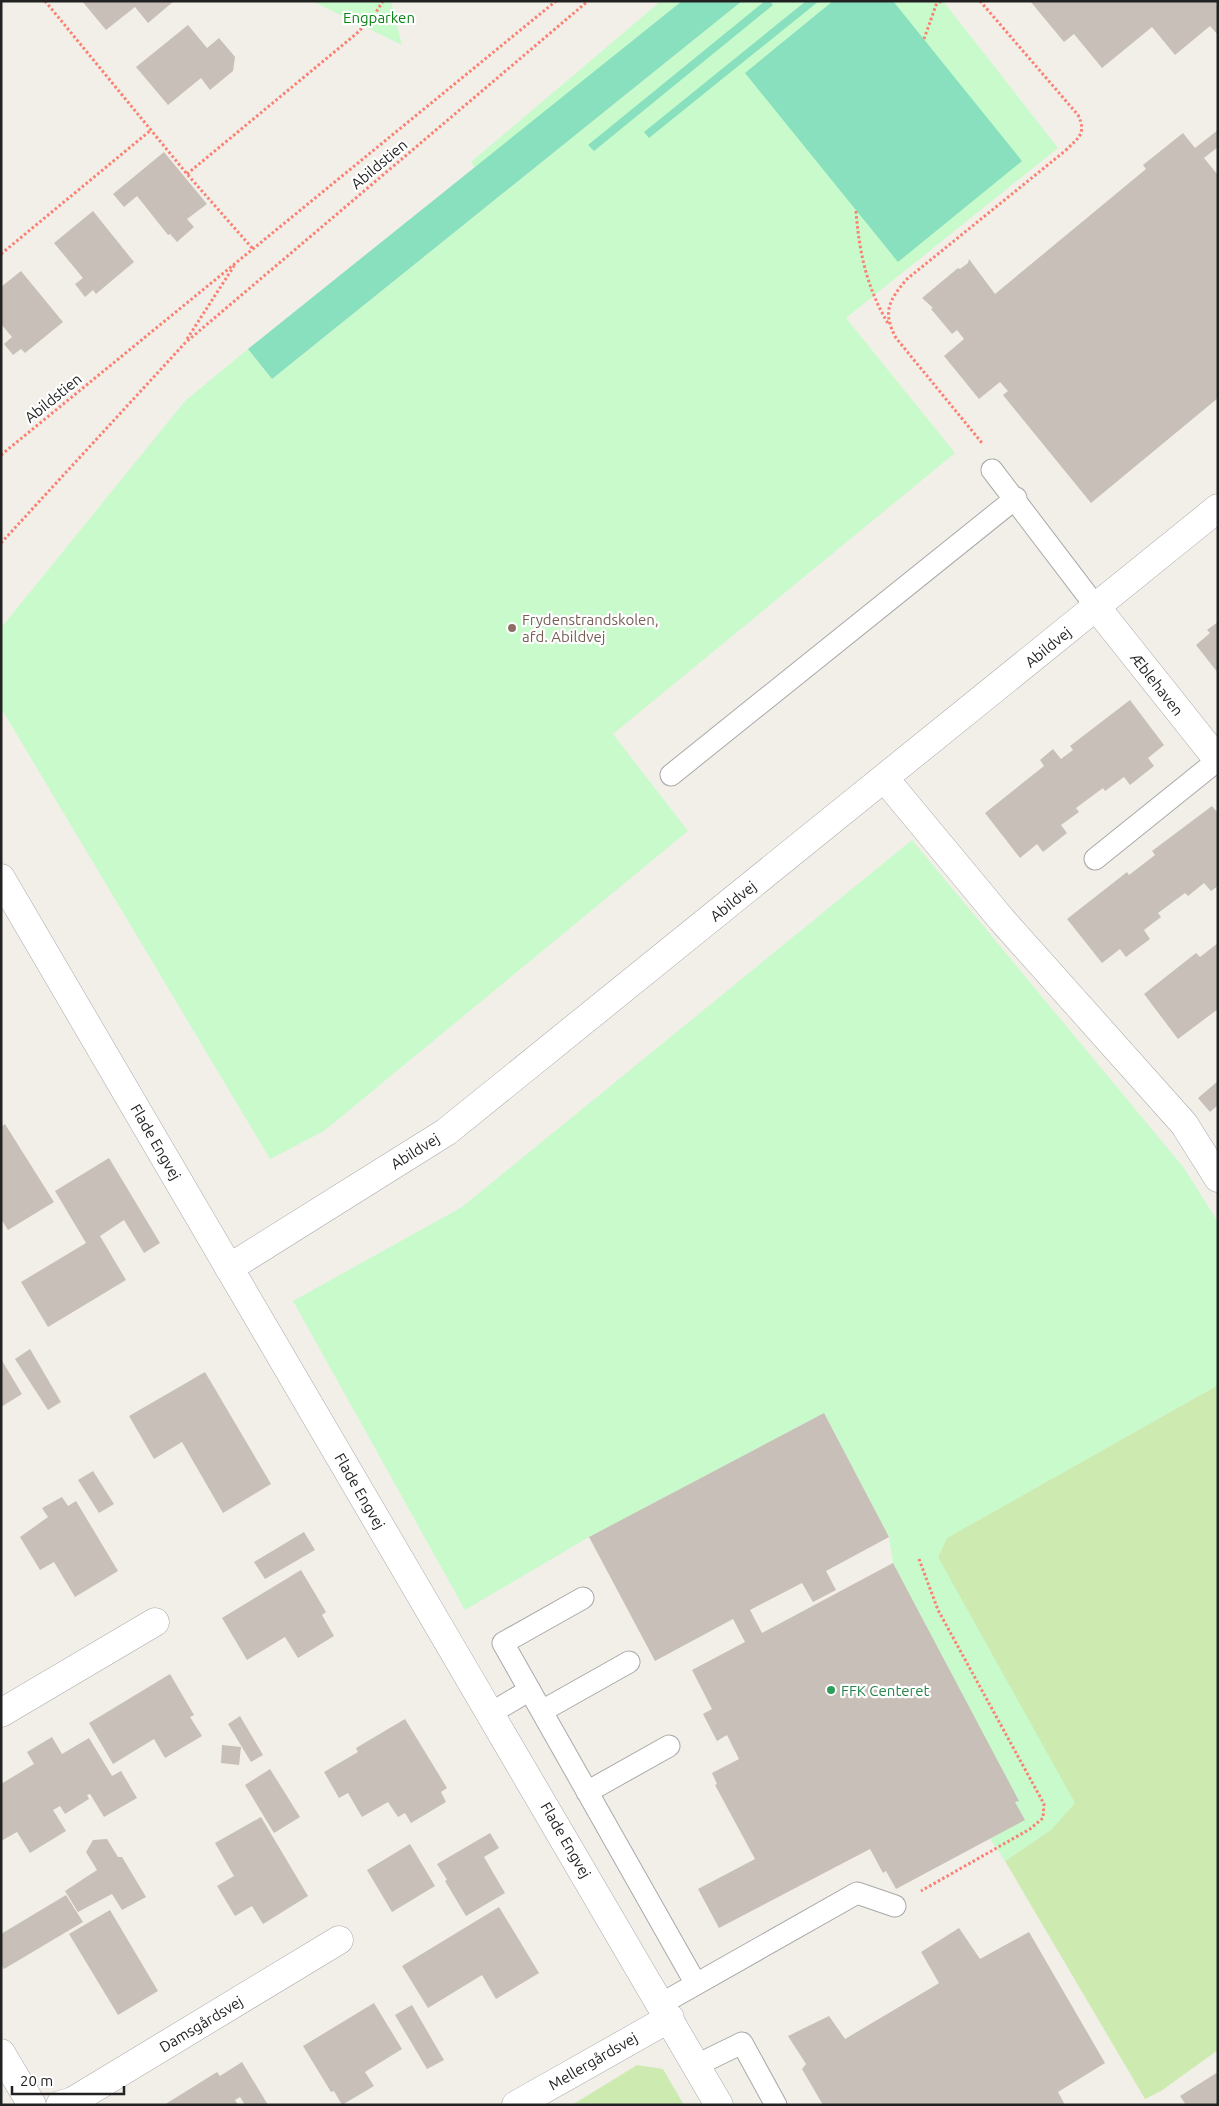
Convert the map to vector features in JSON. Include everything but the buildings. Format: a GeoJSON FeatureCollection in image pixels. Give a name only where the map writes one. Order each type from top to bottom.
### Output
{"type":"FeatureCollection","features":[{"type":"Feature","properties":{"kind":"street","name":"Abildvej"},"geometry":{"type":"LineString","coordinates":[[229,1268],[446,1132],[1097,608],[1218,508]]}},
{"type":"Feature","properties":{"kind":"street","name":"Æblehaven"},"geometry":{"type":"LineString","coordinates":[[1097,608],[1218,760]]}},
{"type":"Feature","properties":{"kind":"street"},"geometry":{"type":"LineString","coordinates":[[885,779],[1008,927],[1184,1124],[1218,1178]]}},
{"type":"Feature","properties":{"kind":"street","name":"Flade Engvej"},"geometry":{"type":"LineString","coordinates":[[1,878],[666,2011],[719,2105]]}},
{"type":"Feature","properties":{"kind":"street"},"geometry":{"type":"LineString","coordinates":[[1,1713],[155,1622]]}},
{"type":"Feature","properties":{"kind":"street","name":"Damsgårdsvej"},"geometry":{"type":"LineString","coordinates":[[60,2105],[73,2101],[339,1940]]}},
{"type":"Feature","properties":{"kind":"street","name":"Mellergårdsvej"},"geometry":{"type":"LineString","coordinates":[[516,2105],[666,2011]]}},
{"type":"Feature","properties":{"kind":"street"},"geometry":{"type":"LineString","coordinates":[[1,2053],[32,2105]]}},
{"type":"Feature","properties":{"kind":"lane"},"geometry":{"type":"LineString","coordinates":[[992,470],[1016,498],[1097,608]]}},
{"type":"Feature","properties":{"kind":"lane"},"geometry":{"type":"LineString","coordinates":[[671,775],[1016,498]]}},
{"type":"Feature","properties":{"kind":"lane","name":"Æblehaven"},"geometry":{"type":"LineString","coordinates":[[1095,859],[1218,760]]}},
{"type":"Feature","properties":{"kind":"lane"},"geometry":{"type":"LineString","coordinates":[[583,1598],[503,1643],[696,1984]]}},
{"type":"Feature","properties":{"kind":"lane"},"geometry":{"type":"LineString","coordinates":[[542,1711],[629,1662]]}},
{"type":"Feature","properties":{"kind":"lane"},"geometry":{"type":"LineString","coordinates":[[491,1713],[530,1690]]}},
{"type":"Feature","properties":{"kind":"lane"},"geometry":{"type":"LineString","coordinates":[[587,1792],[669,1746]]}},
{"type":"Feature","properties":{"kind":"lane"},"geometry":{"type":"LineString","coordinates":[[666,2011],[696,1984],[857,1893],[894,1906]]}},
{"type":"Feature","properties":{"kind":"lane"},"geometry":{"type":"LineString","coordinates":[[697,2065],[742,2044],[776,2105]]}},
{"type":"Feature","properties":{"kind":"path"},"geometry":{"type":"LineString","coordinates":[[46,1],[187,174],[254,249]]}},
{"type":"Feature","properties":{"kind":"path"},"geometry":{"type":"LineString","coordinates":[[187,174],[356,34],[373,17],[383,1]]}},
{"type":"Feature","properties":{"kind":"path","name":"Abildstien"},"geometry":{"type":"LineString","coordinates":[[1,455],[254,249],[550,3],[556,1]]}},
{"type":"Feature","properties":{"kind":"path","name":"Abildstien"},"geometry":{"type":"LineString","coordinates":[[1,543],[185,343],[588,1]]}},
{"type":"Feature","properties":{"kind":"path"},"geometry":{"type":"LineString","coordinates":[[924,39],[936,4],[941,1]]}},
{"type":"Feature","properties":{"kind":"path"},"geometry":{"type":"LineString","coordinates":[[889,325],[891,297],[907,279],[1042,170],[1081,136],[1083,125],[1078,115],[980,1]]}},
{"type":"Feature","properties":{"kind":"path"},"geometry":{"type":"LineString","coordinates":[[1,254],[151,130]]}},
{"type":"Feature","properties":{"kind":"path"},"geometry":{"type":"LineString","coordinates":[[856,211],[858,240],[867,277],[876,303],[896,338],[989,452],[992,470]]}},
{"type":"Feature","properties":{"kind":"path","name":"Abildstien"},"geometry":{"type":"LineString","coordinates":[[185,343],[235,264]]}},
{"type":"Feature","properties":{"kind":"path"},"geometry":{"type":"LineString","coordinates":[[894,1906],[1030,1829],[1043,1818],[1044,1804],[938,1610],[919,1559]]}},
{"type":"Feature","properties":{"kind":"green space","name":"Engparken"},"geometry":{"type":"Polygon","coordinates":[[[312,1],[391,1],[402,45],[312,1]]]}},
{"type":"Feature","properties":{"kind":"green space"},"geometry":{"type":"Polygon","coordinates":[[[661,1],[682,1],[475,168],[471,162],[661,1]]]}},
{"type":"Feature","properties":{"kind":"green space"},"geometry":{"type":"Polygon","coordinates":[[[682,1],[742,1],[272,379],[248,349],[682,1]]]}},
{"type":"Feature","properties":{"kind":"green space","name":"Frydenstrandskolen, afd. Abildvej"},"geometry":{"type":"Polygon","coordinates":[[[742,1],[943,1],[1058,148],[846,318],[955,453],[613,734],[688,831],[324,1131],[270,1159],[1,708],[1,628],[185,401],[248,349],[272,379],[742,1]]]}},
{"type":"Feature","properties":{"kind":"green space"},"geometry":{"type":"Polygon","coordinates":[[[765,1],[770,1],[773,5],[594,151],[588,145],[765,1]]]}},
{"type":"Feature","properties":{"kind":"green space"},"geometry":{"type":"Polygon","coordinates":[[[806,1],[819,1],[649,138],[644,132],[806,1]]]}},
{"type":"Feature","properties":{"kind":"green space"},"geometry":{"type":"Polygon","coordinates":[[[833,1],[893,1],[1022,161],[898,262],[745,73],[833,1]]]}},
{"type":"Feature","properties":{"kind":"green space"},"geometry":{"type":"Polygon","coordinates":[[[912,840],[1184,1168],[1218,1222],[1218,1385],[947,1538],[938,1557],[1075,1803],[1052,1829],[1005,1861],[990,1839],[1024,1820],[1015,1802],[1018,1801],[893,1563],[889,1537],[824,1413],[589,1537],[465,1610],[293,1301],[462,1207],[912,840]]]}},
{"type":"Feature","properties":{"kind":"green space"},"geometry":{"type":"Polygon","coordinates":[[[1218,1385],[1218,2050],[1161,2091],[1145,2099],[1005,1861],[1052,1829],[938,1557],[946,1538],[1218,1385]]]}},
{"type":"Feature","properties":{"kind":"green space"},"geometry":{"type":"Polygon","coordinates":[[[637,2065],[663,2069],[684,2105],[572,2105],[637,2065]]]}},
{"type":"Feature","properties":{"kind":"place","name":"Frydenstrandskolen, afd. Abildvej"},"geometry":{"type":"Point","coordinates":[512,628]}},
{"type":"Feature","properties":{"kind":"place","name":"FFK Centeret"},"geometry":{"type":"Point","coordinates":[831,1690]}}]}
